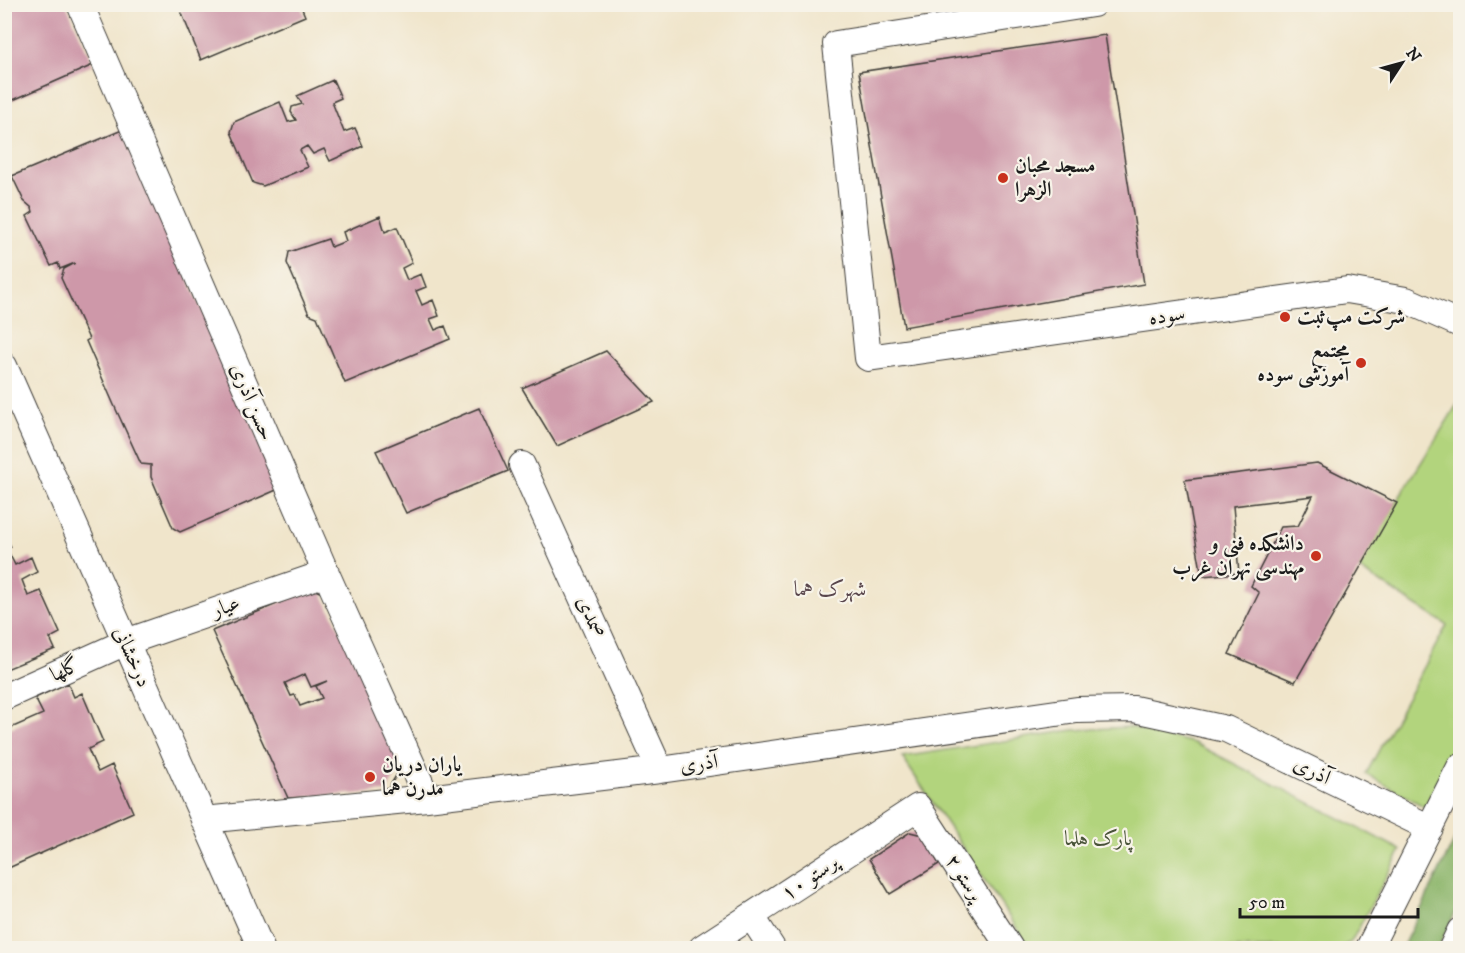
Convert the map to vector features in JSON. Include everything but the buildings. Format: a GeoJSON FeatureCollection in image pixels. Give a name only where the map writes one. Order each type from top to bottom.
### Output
{"type":"FeatureCollection","features":[{"type":"Feature","properties":{"kind":"street","name":"حسن آذری"},"geometry":{"type":"LineString","coordinates":[[80,4],[326,573],[427,798]]}},
{"type":"Feature","properties":{"kind":"street","name":"سوده"},"geometry":{"type":"LineString","coordinates":[[1093,4],[836,44],[868,358],[1347,290],[1406,300],[1461,324]]}},
{"type":"Feature","properties":{"kind":"street","name":"درخشانی"},"geometry":{"type":"LineString","coordinates":[[4,366],[261,948]]}},
{"type":"Feature","properties":{"kind":"street","name":"صمدی"},"geometry":{"type":"LineString","coordinates":[[522,465],[660,770]]}},
{"type":"Feature","properties":{"kind":"street","name":"عیار"},"geometry":{"type":"LineString","coordinates":[[126,642],[326,573]]}},
{"type":"Feature","properties":{"kind":"street","name":"گلها"},"geometry":{"type":"LineString","coordinates":[[4,697],[126,642]]}},
{"type":"Feature","properties":{"kind":"street","name":"آذری"},"geometry":{"type":"LineString","coordinates":[[204,820],[427,798],[660,770],[1077,710],[1134,709],[1191,723],[1220,743],[1427,835]]}},
{"type":"Feature","properties":{"kind":"street"},"geometry":{"type":"LineString","coordinates":[[1370,948],[1461,767]]}},
{"type":"Feature","properties":{"kind":"street","name":"پرستو ۱۰"},"geometry":{"type":"LineString","coordinates":[[702,948],[918,807]]}},
{"type":"Feature","properties":{"kind":"street","name":"پرستو ۲"},"geometry":{"type":"LineString","coordinates":[[918,807],[1010,948]]}},
{"type":"Feature","properties":{"kind":"street"},"geometry":{"type":"LineString","coordinates":[[752,917],[772,948]]}},
{"type":"Feature","properties":{"kind":"street"},"geometry":{"type":"LineString","coordinates":[[1452,948],[1461,931]]}},
{"type":"Feature","properties":{"kind":"green space"},"geometry":{"type":"Polygon","coordinates":[[[1460,400],[1460,734],[1425,807],[1366,774],[1447,625],[1356,567],[1460,400]]]}},
{"type":"Feature","properties":{"kind":"green space","name":"پارک هلما"},"geometry":{"type":"Polygon","coordinates":[[[1130,727],[1194,743],[1401,850],[1351,942],[1340,948],[1030,948],[902,757],[1073,730],[1130,727]]]}},
{"type":"Feature","properties":{"kind":"green space"},"geometry":{"type":"Polygon","coordinates":[[[1460,829],[1460,903],[1438,948],[1402,948],[1460,829]]]}},
{"type":"Feature","properties":{"kind":"place","name":"مسجد محبان الزهرا"},"geometry":{"type":"Point","coordinates":[1003,178]}},
{"type":"Feature","properties":{"kind":"place","name":"شرکت مپ‌ثبت"},"geometry":{"type":"Point","coordinates":[1285,317]}},
{"type":"Feature","properties":{"kind":"place","name":"مجتمع آموزشی سوده"},"geometry":{"type":"Point","coordinates":[1361,363]}},
{"type":"Feature","properties":{"kind":"place","name":"دانشکده فنی و مهندسی تهران غرب"},"geometry":{"type":"Point","coordinates":[1316,556]}},
{"type":"Feature","properties":{"kind":"place","name":"یاران دریان مدرن هما"},"geometry":{"type":"Point","coordinates":[370,777]}},
{"type":"Feature","properties":{"kind":"district","name":"شهرک هما"},"geometry":{"type":"Point","coordinates":[830,589]}}]}
